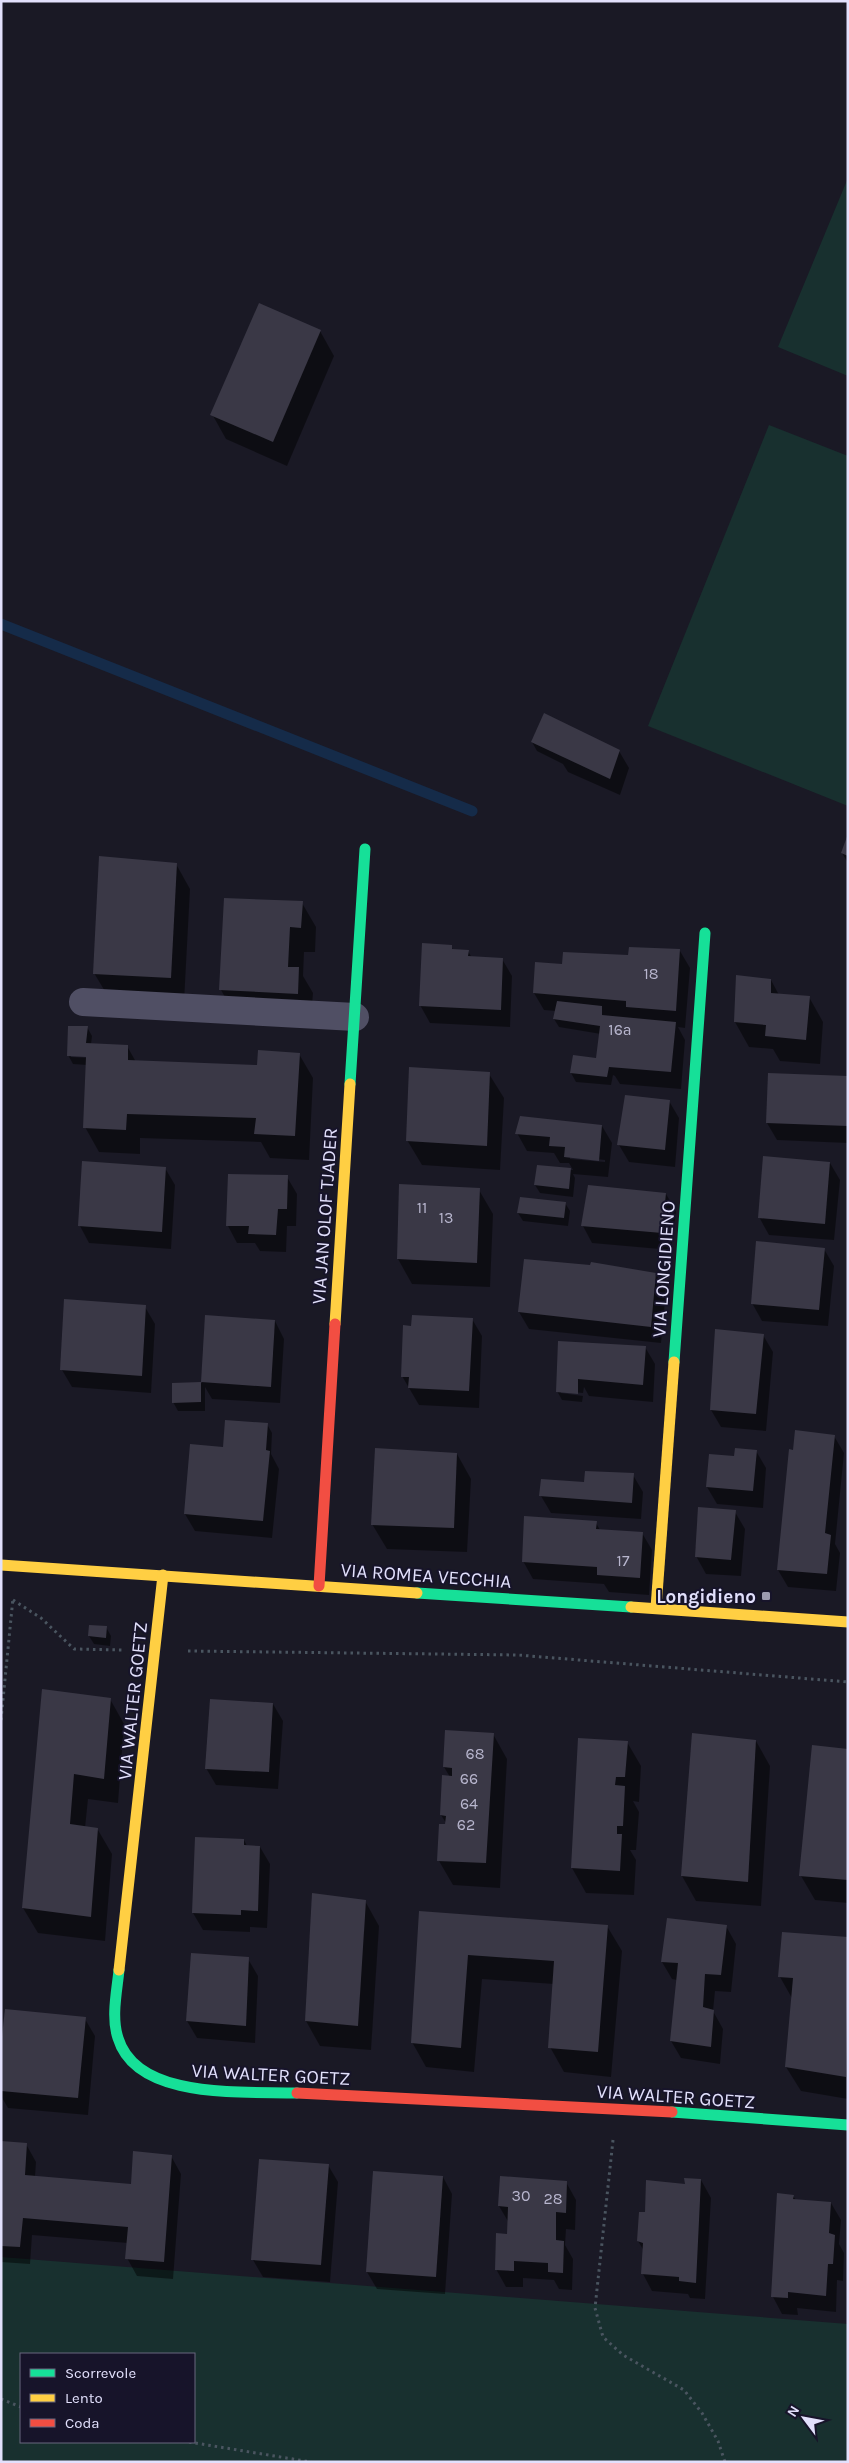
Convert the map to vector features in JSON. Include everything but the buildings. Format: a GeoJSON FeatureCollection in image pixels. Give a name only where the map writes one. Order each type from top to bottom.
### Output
{"type":"FeatureCollection","features":[{"type":"Feature","properties":{"kind":"street","name":"VIA JAN OLOF TJADER"},"geometry":{"type":"LineString","coordinates":[[318,1586],[366,849]]}},
{"type":"Feature","properties":{"kind":"street","name":"VIA LONGIDIENO"},"geometry":{"type":"LineString","coordinates":[[656,1608],[705,933]]}},
{"type":"Feature","properties":{"kind":"street"},"geometry":{"type":"LineString","coordinates":[[83,1002],[354,1017]]}},
{"type":"Feature","properties":{"kind":"street","name":"VIA ROMEA VECCHIA"},"geometry":{"type":"LineString","coordinates":[[1,1566],[163,1575],[848,1622]]}},
{"type":"Feature","properties":{"kind":"street","name":"VIA WALTER GOETZ"},"geometry":{"type":"LineString","coordinates":[[163,1575],[115,2010],[117,2037],[122,2049],[132,2062],[147,2074],[187,2088],[616,2108],[848,2125]]}},
{"type":"Feature","properties":{"kind":"path"},"geometry":{"type":"LineString","coordinates":[[1,1720],[16,1566]]}},
{"type":"Feature","properties":{"kind":"path"},"geometry":{"type":"LineString","coordinates":[[13,1600],[40,1618],[74,1649],[518,1654],[848,1682]]}},
{"type":"Feature","properties":{"kind":"path"},"geometry":{"type":"LineString","coordinates":[[616,2108],[595,2308],[603,2337],[623,2355],[684,2390],[702,2413],[718,2442],[725,2462]]}},
{"type":"Feature","properties":{"kind":"path"},"geometry":{"type":"LineString","coordinates":[[1,2399],[20,2407]]}},
{"type":"Feature","properties":{"kind":"path"},"geometry":{"type":"LineString","coordinates":[[195,2443],[311,2462]]}},
{"type":"Feature","properties":{"kind":"green space"},"geometry":{"type":"Polygon","coordinates":[[[848,178],[848,376],[778,347],[848,178]]]}},
{"type":"Feature","properties":{"kind":"green space"},"geometry":{"type":"Polygon","coordinates":[[[769,425],[848,456],[848,806],[648,726],[769,425]]]}},
{"type":"Feature","properties":{"kind":"green space"},"geometry":{"type":"Polygon","coordinates":[[[1,2257],[848,2324],[848,2462],[1,2462],[1,2257]]]}},
{"type":"Feature","properties":{"kind":"waterway"},"geometry":{"type":"LineString","coordinates":[[1,624],[472,811]]}},
{"type":"Feature","properties":{"kind":"traffic: fast"},"geometry":{"type":"LineString","coordinates":[[350,1084],[365,849]]}},
{"type":"Feature","properties":{"kind":"traffic: fast"},"geometry":{"type":"LineString","coordinates":[[674,1362],[705,933]]}},
{"type":"Feature","properties":{"kind":"traffic: fast"},"geometry":{"type":"LineString","coordinates":[[417,1593],[631,1607]]}},
{"type":"Feature","properties":{"kind":"traffic: fast"},"geometry":{"type":"LineString","coordinates":[[119,1970],[115,2013],[118,2038],[129,2058],[147,2073],[169,2083],[195,2088],[223,2091],[297,2093]]}},
{"type":"Feature","properties":{"kind":"traffic: fast"},"geometry":{"type":"LineString","coordinates":[[672,2112],[848,2125]]}},
{"type":"Feature","properties":{"kind":"traffic: slow"},"geometry":{"type":"LineString","coordinates":[[335,1324],[350,1084]]}},
{"type":"Feature","properties":{"kind":"traffic: slow"},"geometry":{"type":"LineString","coordinates":[[656,1608],[674,1362]]}},
{"type":"Feature","properties":{"kind":"traffic: slow"},"geometry":{"type":"LineString","coordinates":[[1,1565],[417,1593]]}},
{"type":"Feature","properties":{"kind":"traffic: slow"},"geometry":{"type":"LineString","coordinates":[[119,1970],[163,1575]]}},
{"type":"Feature","properties":{"kind":"traffic: slow"},"geometry":{"type":"LineString","coordinates":[[631,1607],[848,1622]]}},
{"type":"Feature","properties":{"kind":"traffic: jam"},"geometry":{"type":"LineString","coordinates":[[319,1586],[335,1324]]}},
{"type":"Feature","properties":{"kind":"traffic: jam"},"geometry":{"type":"LineString","coordinates":[[297,2093],[672,2112]]}},
{"type":"Feature","properties":{"kind":"place","name":"Longidieno"},"geometry":{"type":"Point","coordinates":[766,1596]}}]}
